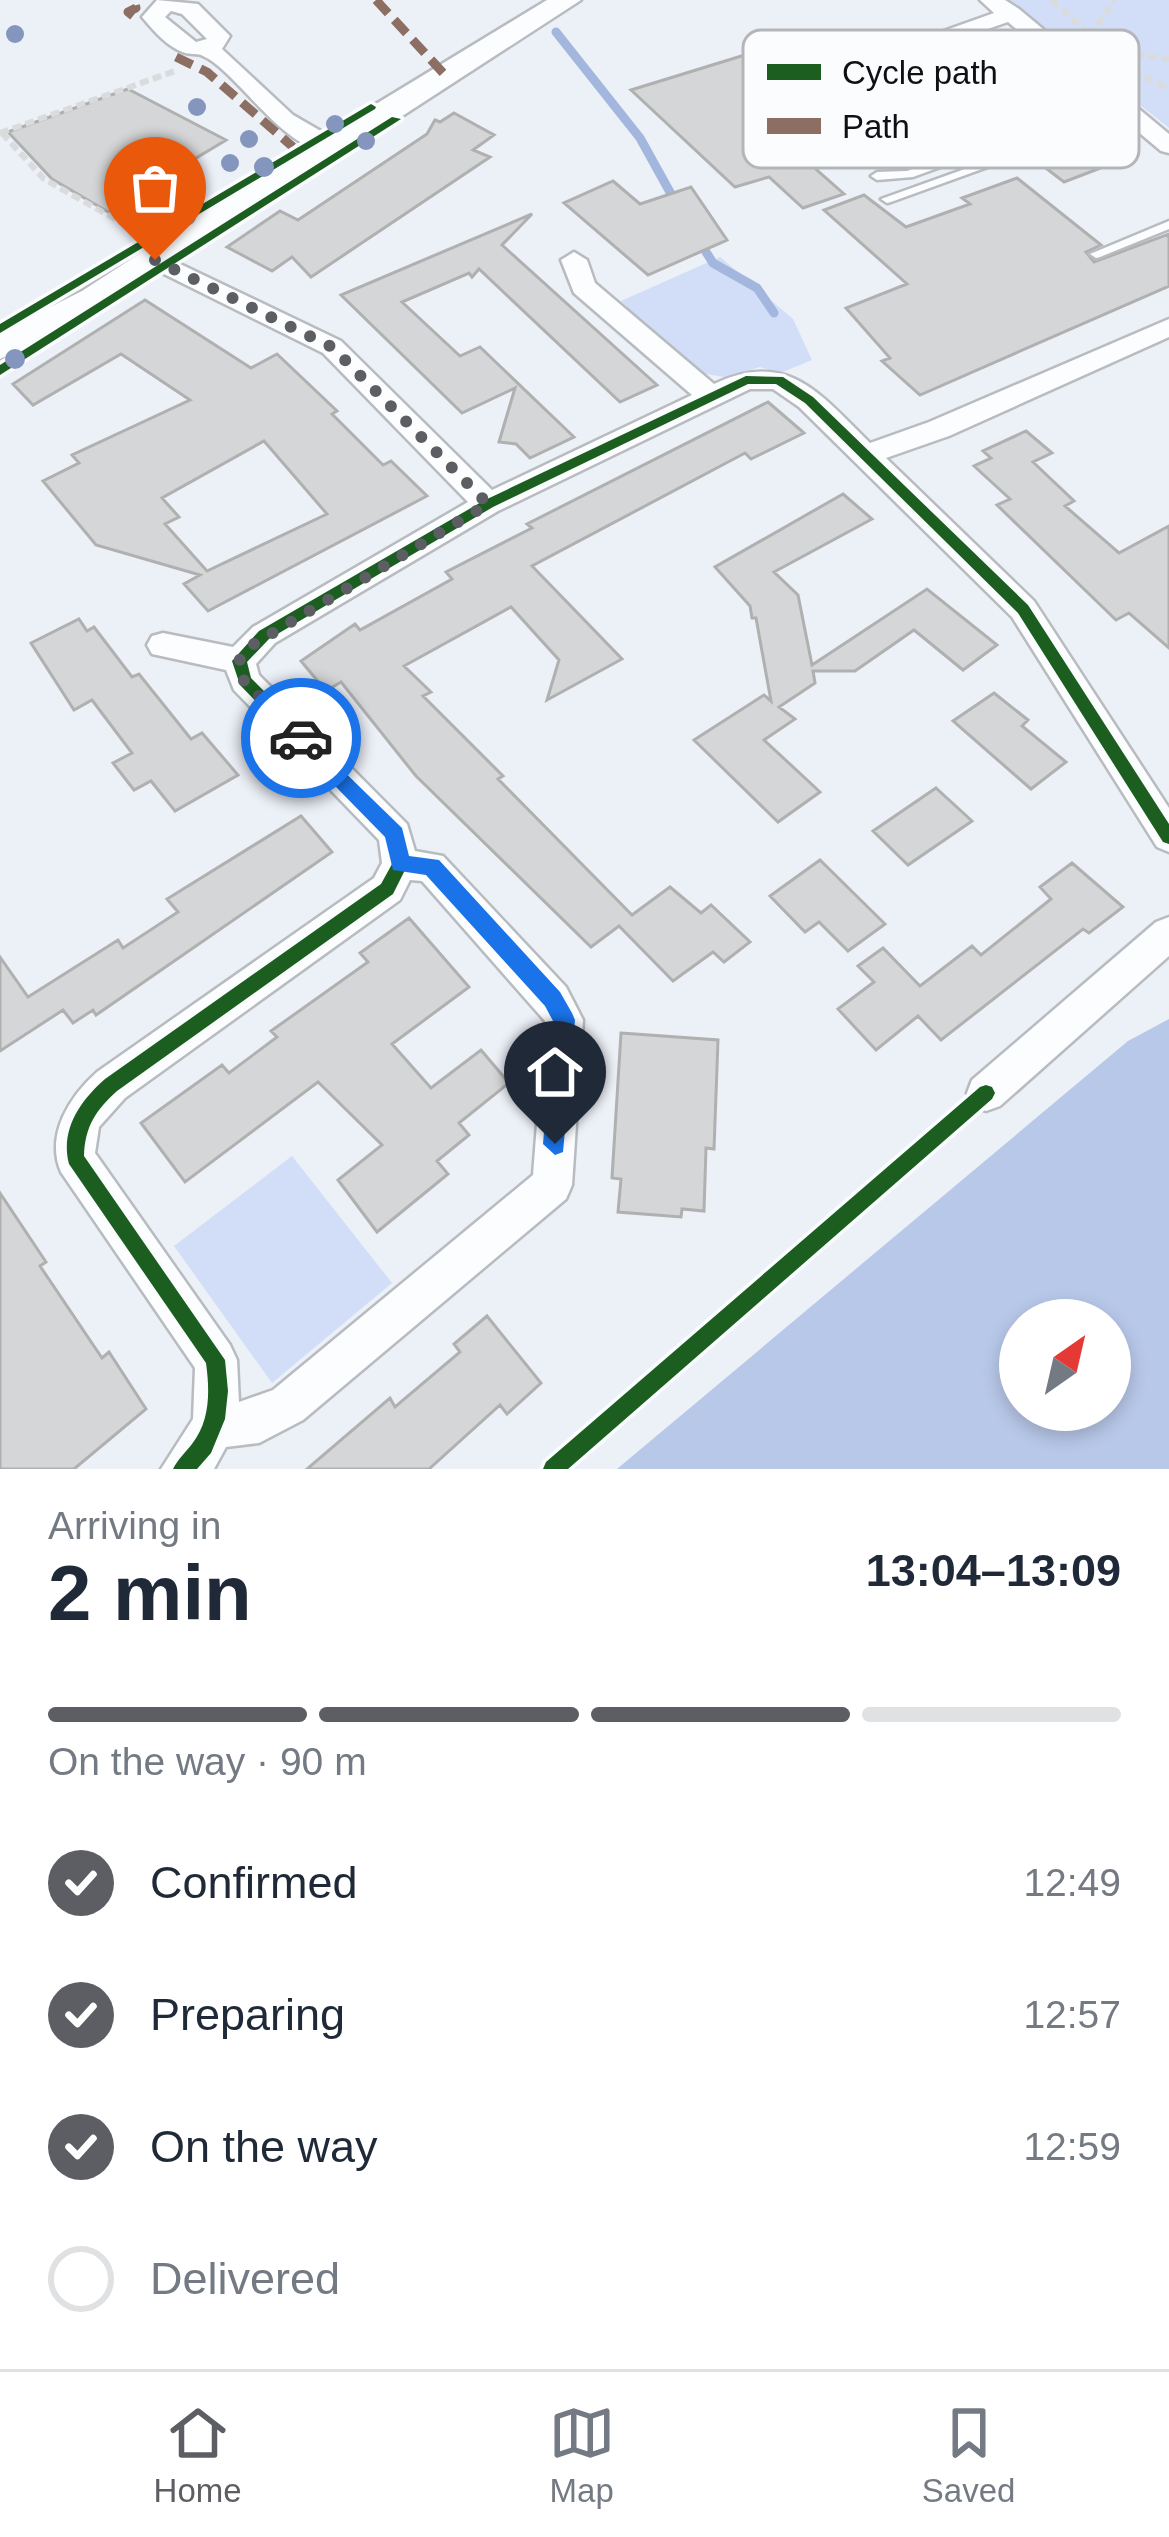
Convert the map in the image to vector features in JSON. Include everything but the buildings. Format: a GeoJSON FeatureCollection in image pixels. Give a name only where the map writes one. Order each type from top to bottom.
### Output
{"type":"FeatureCollection","features":[{"type":"Feature","properties":{"kind":"main road"},"geometry":{"type":"LineString","coordinates":[[0,347],[95,299],[148,244],[330,146],[567,0]]}},
{"type":"Feature","properties":{"kind":"street"},"geometry":{"type":"LineString","coordinates":[[163,2],[190,9],[219,36],[201,57],[330,146]]}},
{"type":"Feature","properties":{"kind":"street"},"geometry":{"type":"LineString","coordinates":[[943,30],[1001,7],[1029,30]]}},
{"type":"Feature","properties":{"kind":"street"},"geometry":{"type":"LineString","coordinates":[[1139,121],[1169,146]]}},
{"type":"Feature","properties":{"kind":"street"},"geometry":{"type":"LineString","coordinates":[[148,244],[332,347],[488,504]]}},
{"type":"Feature","properties":{"kind":"street"},"geometry":{"type":"LineString","coordinates":[[574,260],[583,287],[712,397]]}},
{"type":"Feature","properties":{"kind":"street"},"geometry":{"type":"LineString","coordinates":[[867,454],[939,429],[1169,327]]}},
{"type":"Feature","properties":{"kind":"street"},"geometry":{"type":"LineString","coordinates":[[239,661],[264,635],[488,504],[746,380],[779,380],[809,400],[867,454],[891,484],[1023,609],[1169,837]]}},
{"type":"Feature","properties":{"kind":"street"},"geometry":{"type":"LineString","coordinates":[[163,645],[239,661]]}},
{"type":"Feature","properties":{"kind":"street"},"geometry":{"type":"LineString","coordinates":[[183,1469],[202,1453],[214,1427],[220,1388],[214,1360],[75,1158],[81,1113],[111,1085],[386,890],[400,864],[395,834],[244,681],[239,661]]}},
{"type":"Feature","properties":{"kind":"street"},"geometry":{"type":"LineString","coordinates":[[214,1427],[259,1421],[288,1405],[552,1185],[564,1020],[553,999],[431,867],[400,864]]}},
{"type":"Feature","properties":{"kind":"street"},"geometry":{"type":"LineString","coordinates":[[986,1093],[1169,933]]}},
{"type":"Feature","properties":{"kind":"lane"},"geometry":{"type":"LineString","coordinates":[[877,176],[928,168]]}},
{"type":"Feature","properties":{"kind":"lane"},"geometry":{"type":"LineString","coordinates":[[887,199],[967,168]]}},
{"type":"Feature","properties":{"kind":"lane"},"geometry":{"type":"LineString","coordinates":[[1096,254],[1169,224]]}},
{"type":"Feature","properties":{"kind":"path"},"geometry":{"type":"LineString","coordinates":[[1094,30],[1114,0]]}},
{"type":"Feature","properties":{"kind":"path"},"geometry":{"type":"LineString","coordinates":[[1054,1],[1084,30]]}},
{"type":"Feature","properties":{"kind":"path"},"geometry":{"type":"LineString","coordinates":[[1139,56],[1169,59]]}},
{"type":"Feature","properties":{"kind":"path"},"geometry":{"type":"LineString","coordinates":[[148,244],[44,179],[1,133],[201,57]]}},
{"type":"Feature","properties":{"kind":"path"},"geometry":{"type":"LineString","coordinates":[[1139,74],[1169,89]]}},
{"type":"Feature","properties":{"kind":"shaded area"},"geometry":{"type":"Polygon","coordinates":[[[1007,0],[1169,0],[1169,128],[1139,104],[1139,30],[1045,30],[1007,0]]]}},
{"type":"Feature","properties":{"kind":"shaded area"},"geometry":{"type":"Polygon","coordinates":[[[720,257],[793,319],[812,360],[780,373],[760,367],[724,377],[694,372],[621,301],[720,257]]]}},
{"type":"Feature","properties":{"kind":"shaded area"},"geometry":{"type":"Polygon","coordinates":[[[1169,1019],[1169,1469],[617,1469],[1128,1041],[1169,1019]]]}},
{"type":"Feature","properties":{"kind":"shaded area"},"geometry":{"type":"Polygon","coordinates":[[[292,1156],[392,1283],[272,1383],[174,1246],[292,1156]]]}},
{"type":"Feature","properties":{"kind":"waterway"},"geometry":{"type":"LineString","coordinates":[[556,32],[640,138],[676,203]]}},
{"type":"Feature","properties":{"kind":"waterway"},"geometry":{"type":"LineString","coordinates":[[696,236],[713,263],[757,288],[774,313]]}},
{"type":"Feature","properties":{"kind":"marked path"},"geometry":{"type":"LineString","coordinates":[[133,16],[128,12],[136,8],[134,0]]}},
{"type":"Feature","properties":{"kind":"marked path"},"geometry":{"type":"LineString","coordinates":[[376,0],[445,75]]}},
{"type":"Feature","properties":{"kind":"marked path"},"geometry":{"type":"LineString","coordinates":[[176,57],[207,72],[293,147]]}},
{"type":"Feature","properties":{"kind":"cycle path"},"geometry":{"type":"LineString","coordinates":[[0,329],[371,107]]}},
{"type":"Feature","properties":{"kind":"cycle path"},"geometry":{"type":"LineString","coordinates":[[0,371],[396,119]]}},
{"type":"Feature","properties":{"kind":"cycle path"},"geometry":{"type":"LineString","coordinates":[[183,1469],[203,1446],[215,1419],[215,1360],[75,1158],[79,1126],[111,1085],[387,889],[400,864],[395,834],[245,681],[239,661],[264,635],[488,504],[746,380],[779,380],[809,400],[1023,609],[1169,837]]}},
{"type":"Feature","properties":{"kind":"cycle path"},"geometry":{"type":"LineString","coordinates":[[553,1469],[986,1093]]}},
{"type":"Feature","properties":{"kind":"way so far"},"geometry":{"type":"LineString","coordinates":[[155,260],[332,347],[488,504],[249,647],[239,661],[244,681],[301,738]]}},
{"type":"Feature","properties":{"kind":"route"},"geometry":{"type":"LineString","coordinates":[[301,738],[395,834],[400,864],[431,867],[553,999],[564,1020],[555,1144]]}}]}
